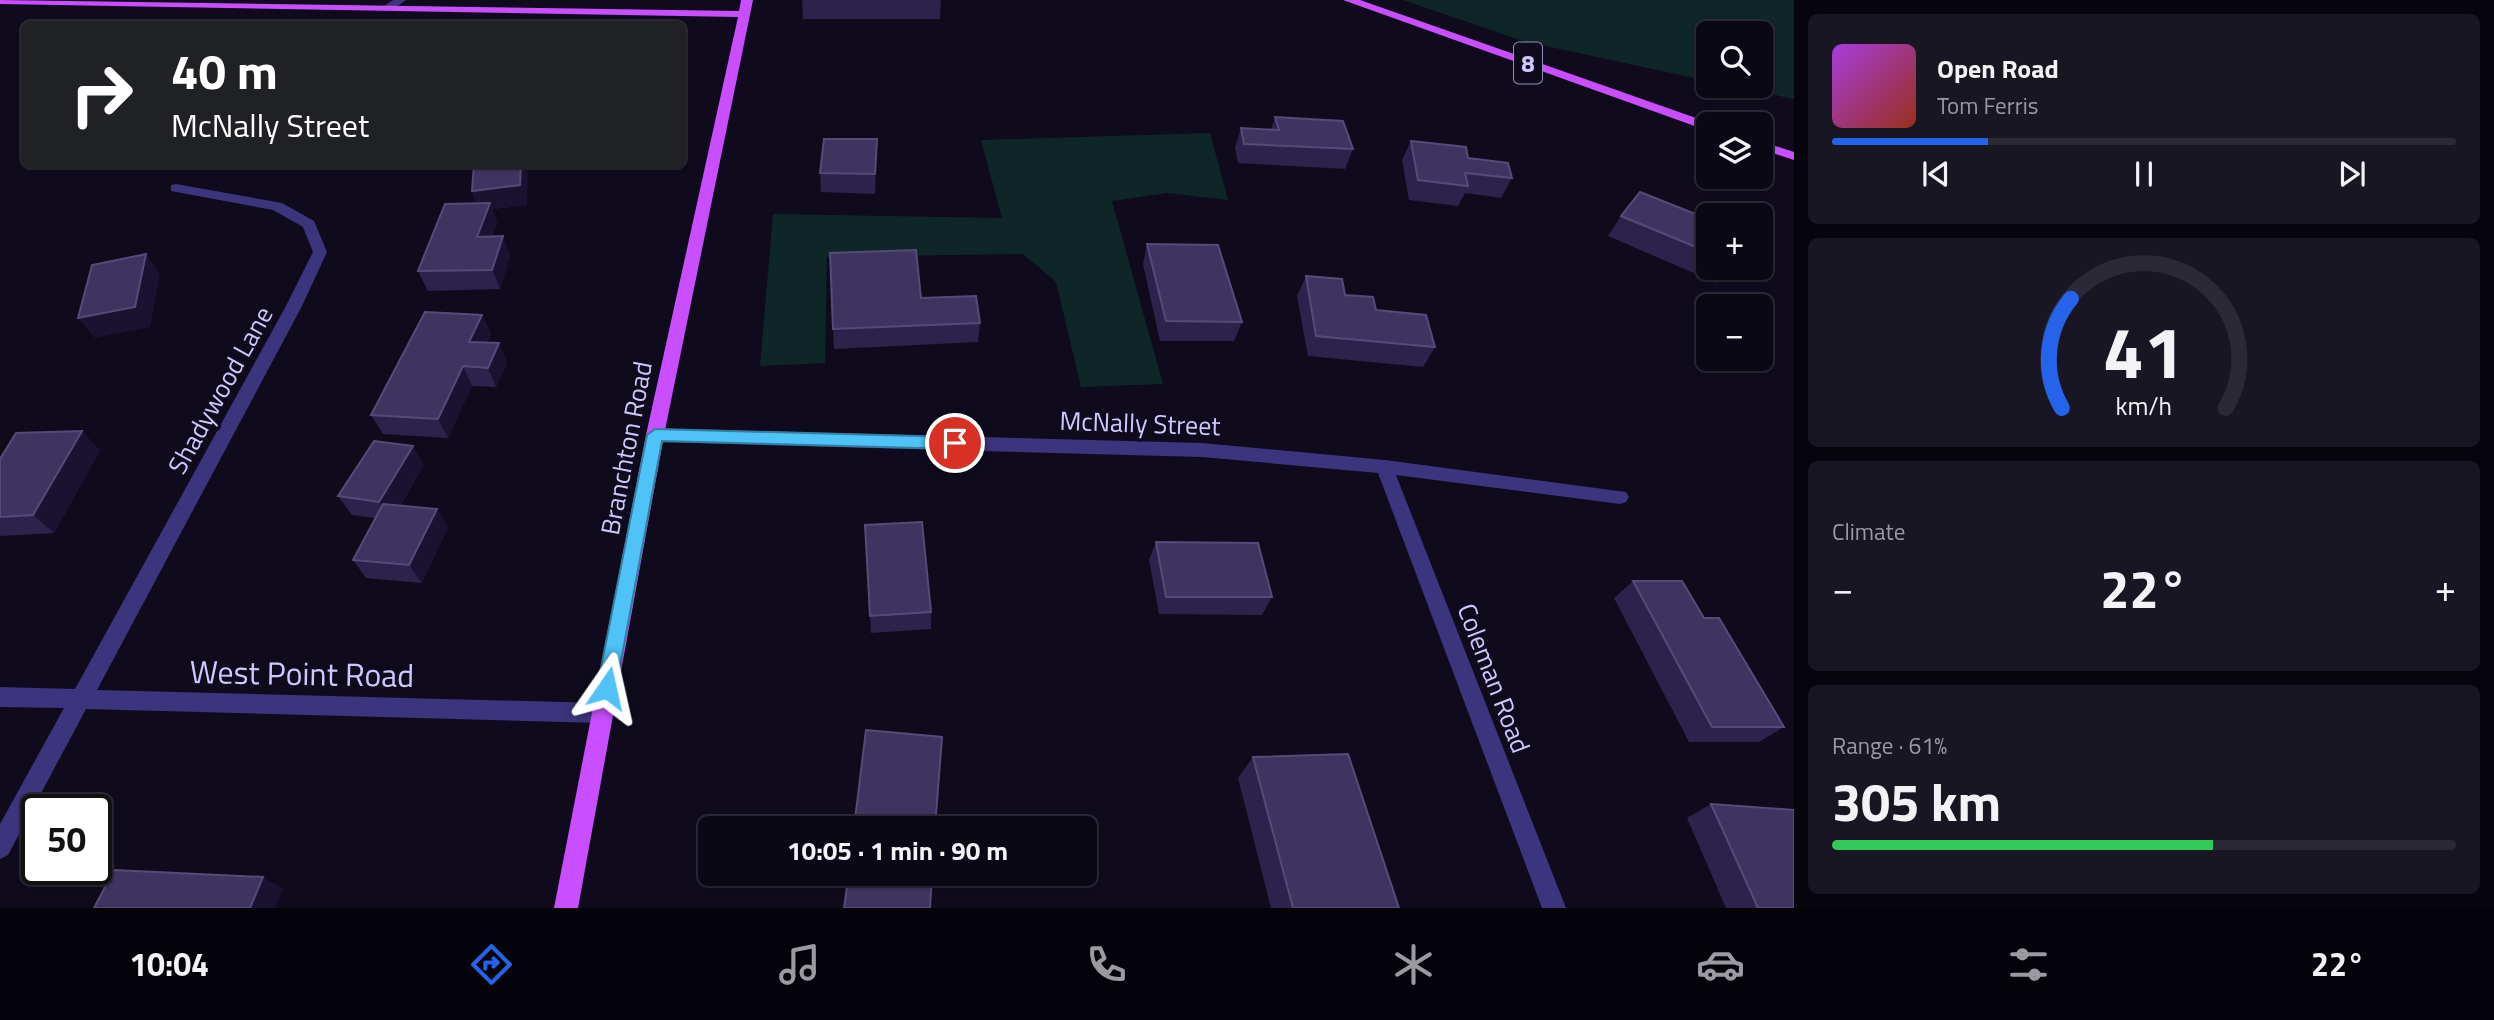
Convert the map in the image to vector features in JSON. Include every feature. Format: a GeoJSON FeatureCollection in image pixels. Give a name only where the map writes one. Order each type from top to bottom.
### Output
{"type":"FeatureCollection","features":[{"type":"Feature","properties":{"kind":"main road","name":"8"},"geometry":{"type":"LineString","coordinates":[[1349,0],[1696,122]]}},
{"type":"Feature","properties":{"kind":"main road"},"geometry":{"type":"LineString","coordinates":[[0,1],[184,2],[388,8],[745,7]]}},
{"type":"Feature","properties":{"kind":"main road","name":"Branchton Road"},"geometry":{"type":"LineString","coordinates":[[566,908],[655,435],[745,7]]}},
{"type":"Feature","properties":{"kind":"main road"},"geometry":{"type":"LineString","coordinates":[[1773,149],[1794,156]]}},
{"type":"Feature","properties":{"kind":"street"},"geometry":{"type":"LineString","coordinates":[[388,8],[400,0]]}},
{"type":"Feature","properties":{"kind":"street","name":"Shadywood Lane"},"geometry":{"type":"LineString","coordinates":[[0,846],[320,252],[309,224],[277,206],[176,188]]}},
{"type":"Feature","properties":{"kind":"street","name":"McNally Street"},"geometry":{"type":"LineString","coordinates":[[655,435],[1202,450],[1385,467],[1620,497]]}},
{"type":"Feature","properties":{"kind":"street","name":"Coleman Road"},"geometry":{"type":"LineString","coordinates":[[1385,467],[1394,498],[1554,908]]}},
{"type":"Feature","properties":{"kind":"street","name":"West Point Road"},"geometry":{"type":"LineString","coordinates":[[0,697],[602,713]]}},
{"type":"Feature","properties":{"kind":"green space"},"geometry":{"type":"Polygon","coordinates":[[[1403,0],[1794,0],[1794,99],[1773,95],[1773,21],[1696,21],[1696,78],[1523,41],[1403,0]]]}},
{"type":"Feature","properties":{"kind":"green space"},"geometry":{"type":"Polygon","coordinates":[[[1210,133],[1228,200],[1167,193],[1112,201],[1163,384],[1081,387],[1056,282],[1023,254],[827,257],[825,363],[760,366],[773,214],[1002,218],[981,140],[1210,133]]]}},
{"type":"Feature","properties":{"kind":"building"},"geometry":{"type":"Polygon","coordinates":[[[1275,117],[1343,121],[1353,149],[1244,144],[1241,128],[1279,130],[1275,117]]]}},
{"type":"Feature","properties":{"kind":"building"},"geometry":{"type":"Polygon","coordinates":[[[824,139],[877,139],[875,174],[820,173],[824,139]]]}},
{"type":"Feature","properties":{"kind":"building"},"geometry":{"type":"Polygon","coordinates":[[[1411,141],[1466,147],[1468,158],[1508,163],[1512,178],[1465,173],[1468,186],[1418,180],[1411,141]]]}},
{"type":"Feature","properties":{"kind":"building"},"geometry":{"type":"Polygon","coordinates":[[[474,168],[521,168],[520,185],[472,191],[474,168]]]}},
{"type":"Feature","properties":{"kind":"building"},"geometry":{"type":"Polygon","coordinates":[[[1640,192],[1696,214],[1696,247],[1621,216],[1640,192]]]}},
{"type":"Feature","properties":{"kind":"building"},"geometry":{"type":"Polygon","coordinates":[[[490,203],[477,237],[503,236],[492,270],[418,271],[445,204],[490,203]]]}},
{"type":"Feature","properties":{"kind":"building"},"geometry":{"type":"Polygon","coordinates":[[[1147,244],[1218,245],[1242,322],[1166,321],[1147,244]]]}},
{"type":"Feature","properties":{"kind":"building"},"geometry":{"type":"Polygon","coordinates":[[[916,250],[921,298],[976,296],[980,323],[833,329],[830,253],[916,250]]]}},
{"type":"Feature","properties":{"kind":"building"},"geometry":{"type":"Polygon","coordinates":[[[146,254],[135,307],[78,318],[92,265],[146,254]]]}},
{"type":"Feature","properties":{"kind":"building"},"geometry":{"type":"Polygon","coordinates":[[[1306,276],[1342,279],[1345,295],[1373,297],[1376,310],[1426,315],[1435,347],[1316,336],[1306,276]]]}},
{"type":"Feature","properties":{"kind":"building"},"geometry":{"type":"Polygon","coordinates":[[[425,312],[482,315],[469,342],[499,343],[488,368],[463,366],[438,419],[371,415],[425,312]]]}},
{"type":"Feature","properties":{"kind":"building"},"geometry":{"type":"Polygon","coordinates":[[[82,431],[33,515],[0,517],[0,459],[16,433],[82,431]]]}},
{"type":"Feature","properties":{"kind":"building"},"geometry":{"type":"Polygon","coordinates":[[[374,441],[413,446],[379,502],[338,496],[374,441]]]}},
{"type":"Feature","properties":{"kind":"building"},"geometry":{"type":"Polygon","coordinates":[[[383,504],[437,509],[409,565],[353,560],[383,504]]]}},
{"type":"Feature","properties":{"kind":"building"},"geometry":{"type":"Polygon","coordinates":[[[922,522],[931,612],[870,616],[865,525],[922,522]]]}},
{"type":"Feature","properties":{"kind":"building"},"geometry":{"type":"Polygon","coordinates":[[[1156,542],[1258,543],[1272,597],[1166,597],[1156,542]]]}},
{"type":"Feature","properties":{"kind":"building"},"geometry":{"type":"Polygon","coordinates":[[[1633,581],[1682,581],[1704,618],[1719,618],[1784,727],[1712,727],[1633,581]]]}},
{"type":"Feature","properties":{"kind":"building"},"geometry":{"type":"Polygon","coordinates":[[[866,730],[942,737],[936,816],[855,816],[866,730]]]}},
{"type":"Feature","properties":{"kind":"building"},"geometry":{"type":"Polygon","coordinates":[[[1348,754],[1399,908],[1293,908],[1253,757],[1348,754]]]}},
{"type":"Feature","properties":{"kind":"building"},"geometry":{"type":"Polygon","coordinates":[[[1711,804],[1794,810],[1794,908],[1758,908],[1711,804]]]}},
{"type":"Feature","properties":{"kind":"building"},"geometry":{"type":"Polygon","coordinates":[[[114,870],[263,877],[250,908],[94,908],[106,885],[112,885],[114,870]]]}},
{"type":"Feature","properties":{"kind":"building"},"geometry":{"type":"Polygon","coordinates":[[[847,886],[931,886],[930,908],[844,908],[847,886]]]}},
{"type":"Feature","properties":{"kind":"route"},"geometry":{"type":"LineString","coordinates":[[607,688],[655,435],[955,443]]}}]}
